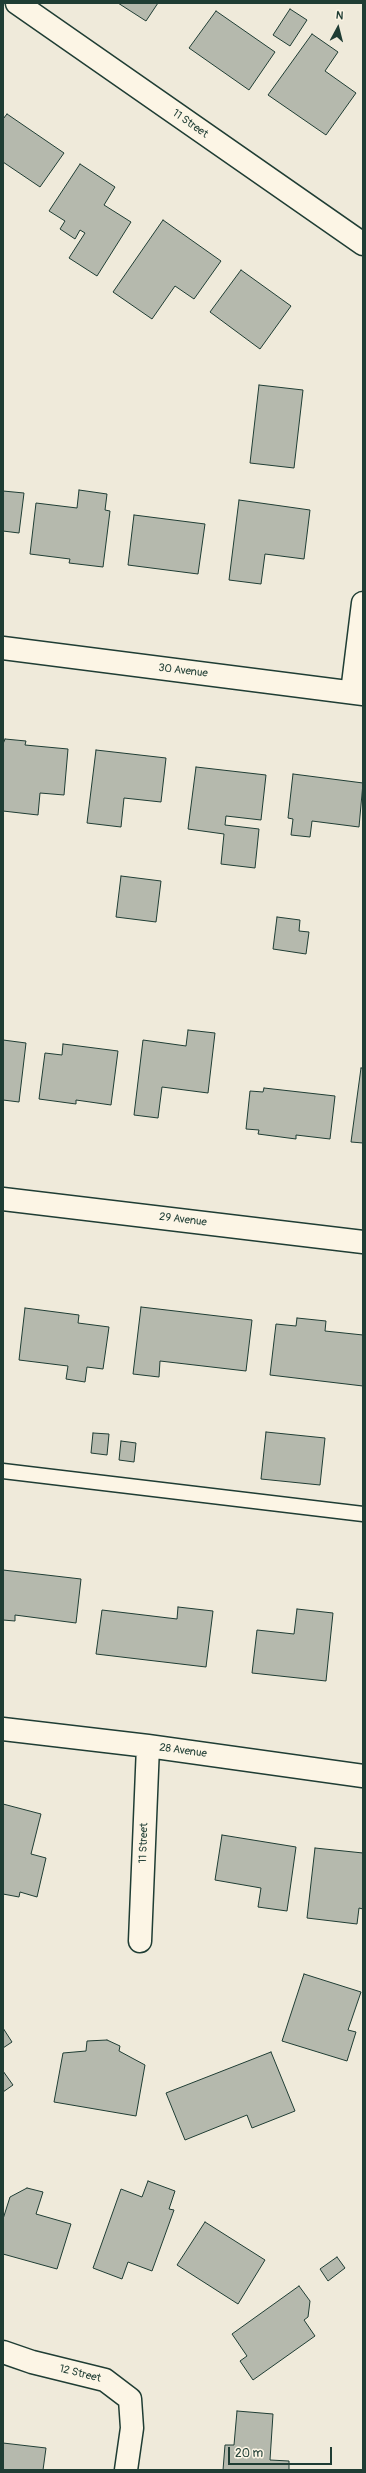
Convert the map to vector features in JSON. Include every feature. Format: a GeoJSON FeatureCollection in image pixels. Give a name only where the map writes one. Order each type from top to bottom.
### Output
{"type":"FeatureCollection","features":[{"type":"Feature","properties":{"kind":"street","name":"11 Street"},"geometry":{"type":"LineString","coordinates":[[17,3],[363,244]]}},
{"type":"Feature","properties":{"kind":"street"},"geometry":{"type":"LineString","coordinates":[[358,693],[363,603]]}},
{"type":"Feature","properties":{"kind":"street","name":"30 Avenue"},"geometry":{"type":"LineString","coordinates":[[3,648],[358,693]]}},
{"type":"Feature","properties":{"kind":"street","name":"29 Avenue"},"geometry":{"type":"LineString","coordinates":[[3,1199],[363,1242]]}},
{"type":"Feature","properties":{"kind":"street","name":"28 Avenue"},"geometry":{"type":"LineString","coordinates":[[3,1729],[148,1746],[363,1776]]}},
{"type":"Feature","properties":{"kind":"street","name":"11 Street"},"geometry":{"type":"LineString","coordinates":[[140,1941],[148,1746]]}},
{"type":"Feature","properties":{"kind":"street","name":"12 Street"},"geometry":{"type":"LineString","coordinates":[[3,2352],[32,2362],[105,2380],[130,2400],[132,2428],[126,2470]]}},
{"type":"Feature","properties":{"kind":"lane"},"geometry":{"type":"LineString","coordinates":[[3,1472],[363,1514]]}},
{"type":"Feature","properties":{"kind":"building"},"geometry":{"type":"Polygon","coordinates":[[[118,3],[158,3],[146,21],[118,3]]]}},
{"type":"Feature","properties":{"kind":"building"},"geometry":{"type":"Polygon","coordinates":[[[290,9],[307,20],[290,46],[273,35],[290,9]]]}},
{"type":"Feature","properties":{"kind":"building"},"geometry":{"type":"Polygon","coordinates":[[[216,11],[275,52],[249,90],[189,48],[216,11]]]}},
{"type":"Feature","properties":{"kind":"building"},"geometry":{"type":"Polygon","coordinates":[[[312,34],[338,52],[325,71],[356,93],[326,135],[268,95],[312,34]]]}},
{"type":"Feature","properties":{"kind":"building"},"geometry":{"type":"Polygon","coordinates":[[[7,114],[64,153],[40,187],[3,162],[3,119],[7,114]]]}},
{"type":"Feature","properties":{"kind":"building"},"geometry":{"type":"Polygon","coordinates":[[[80,164],[115,187],[104,205],[131,222],[97,276],[69,258],[85,233],[80,230],[75,239],[60,229],[65,221],[49,211],[80,164]]]}},
{"type":"Feature","properties":{"kind":"building"},"geometry":{"type":"Polygon","coordinates":[[[163,220],[221,261],[194,299],[175,286],[152,319],[113,292],[163,220]]]}},
{"type":"Feature","properties":{"kind":"building"},"geometry":{"type":"Polygon","coordinates":[[[241,270],[291,306],[260,349],[210,312],[241,270]]]}},
{"type":"Feature","properties":{"kind":"building"},"geometry":{"type":"Polygon","coordinates":[[[259,385],[303,390],[294,468],[250,463],[259,385]]]}},
{"type":"Feature","properties":{"kind":"building"},"geometry":{"type":"Polygon","coordinates":[[[79,490],[107,494],[105,510],[110,511],[103,567],[69,563],[70,559],[30,554],[36,503],[77,508],[79,490]]]}},
{"type":"Feature","properties":{"kind":"building"},"geometry":{"type":"Polygon","coordinates":[[[3,491],[24,493],[19,533],[3,531],[3,491]]]}},
{"type":"Feature","properties":{"kind":"building"},"geometry":{"type":"Polygon","coordinates":[[[239,500],[310,510],[304,559],[265,554],[261,584],[229,580],[239,500]]]}},
{"type":"Feature","properties":{"kind":"building"},"geometry":{"type":"Polygon","coordinates":[[[134,515],[205,524],[198,574],[128,565],[134,515]]]}},
{"type":"Feature","properties":{"kind":"building"},"geometry":{"type":"Polygon","coordinates":[[[5,739],[26,741],[25,745],[68,749],[64,795],[40,793],[38,815],[3,811],[3,744],[5,739]]]}},
{"type":"Feature","properties":{"kind":"building"},"geometry":{"type":"Polygon","coordinates":[[[96,750],[166,758],[161,802],[124,798],[121,827],[87,823],[96,750]]]}},
{"type":"Feature","properties":{"kind":"building"},"geometry":{"type":"Polygon","coordinates":[[[196,767],[266,775],[261,820],[226,816],[225,825],[259,829],[255,868],[221,864],[224,834],[188,829],[196,767]]]}},
{"type":"Feature","properties":{"kind":"building"},"geometry":{"type":"Polygon","coordinates":[[[293,774],[363,783],[359,827],[312,821],[310,837],[291,835],[293,819],[288,818],[293,774]]]}},
{"type":"Feature","properties":{"kind":"building"},"geometry":{"type":"Polygon","coordinates":[[[121,876],[161,881],[156,922],[116,917],[121,876]]]}},
{"type":"Feature","properties":{"kind":"building"},"geometry":{"type":"Polygon","coordinates":[[[277,917],[300,920],[299,931],[309,932],[306,954],[273,949],[277,917]]]}},
{"type":"Feature","properties":{"kind":"building"},"geometry":{"type":"Polygon","coordinates":[[[188,1030],[215,1033],[208,1093],[162,1087],[158,1118],[134,1115],[143,1040],[186,1046],[188,1030]]]}},
{"type":"Feature","properties":{"kind":"building"},"geometry":{"type":"Polygon","coordinates":[[[3,1040],[26,1043],[19,1102],[3,1100],[3,1040]]]}},
{"type":"Feature","properties":{"kind":"building"},"geometry":{"type":"Polygon","coordinates":[[[63,1044],[118,1051],[111,1105],[76,1100],[76,1104],[39,1099],[45,1053],[62,1055],[63,1044]]]}},
{"type":"Feature","properties":{"kind":"building"},"geometry":{"type":"Polygon","coordinates":[[[361,1068],[363,1068],[363,1143],[351,1142],[361,1068]]]}},
{"type":"Feature","properties":{"kind":"building"},"geometry":{"type":"Polygon","coordinates":[[[264,1088],[335,1096],[330,1139],[296,1135],[296,1139],[258,1134],[259,1130],[246,1129],[250,1091],[263,1092],[264,1088]]]}},
{"type":"Feature","properties":{"kind":"building"},"geometry":{"type":"Polygon","coordinates":[[[141,1307],[252,1320],[246,1371],[160,1361],[159,1377],[133,1374],[141,1307]]]}},
{"type":"Feature","properties":{"kind":"building"},"geometry":{"type":"Polygon","coordinates":[[[25,1308],[79,1315],[78,1323],[109,1327],[103,1369],[87,1367],[85,1382],[66,1379],[68,1366],[19,1360],[25,1308]]]}},
{"type":"Feature","properties":{"kind":"building"},"geometry":{"type":"Polygon","coordinates":[[[297,1318],[326,1321],[325,1331],[363,1335],[363,1386],[270,1375],[276,1324],[296,1326],[297,1318]]]}},
{"type":"Feature","properties":{"kind":"building"},"geometry":{"type":"Polygon","coordinates":[[[266,1432],[325,1438],[320,1485],[261,1479],[266,1432]]]}},
{"type":"Feature","properties":{"kind":"building"},"geometry":{"type":"Polygon","coordinates":[[[93,1433],[109,1434],[107,1455],[91,1453],[93,1433]]]}},
{"type":"Feature","properties":{"kind":"building"},"geometry":{"type":"Polygon","coordinates":[[[121,1441],[136,1443],[134,1462],[119,1460],[121,1441]]]}},
{"type":"Feature","properties":{"kind":"building"},"geometry":{"type":"Polygon","coordinates":[[[3,1570],[81,1579],[76,1623],[15,1615],[15,1621],[3,1620],[3,1570]]]}},
{"type":"Feature","properties":{"kind":"building"},"geometry":{"type":"Polygon","coordinates":[[[178,1607],[213,1611],[206,1667],[96,1654],[102,1610],[177,1619],[178,1607]]]}},
{"type":"Feature","properties":{"kind":"building"},"geometry":{"type":"Polygon","coordinates":[[[297,1609],[333,1613],[326,1681],[252,1673],[257,1630],[294,1634],[297,1609]]]}},
{"type":"Feature","properties":{"kind":"building"},"geometry":{"type":"Polygon","coordinates":[[[3,1804],[41,1814],[31,1854],[46,1858],[37,1897],[20,1892],[19,1897],[3,1894],[3,1804]]]}},
{"type":"Feature","properties":{"kind":"building"},"geometry":{"type":"Polygon","coordinates":[[[222,1835],[296,1847],[287,1911],[258,1907],[261,1888],[215,1880],[222,1835]]]}},
{"type":"Feature","properties":{"kind":"building"},"geometry":{"type":"Polygon","coordinates":[[[315,1848],[363,1853],[363,1909],[359,1908],[357,1924],[307,1918],[315,1848]]]}},
{"type":"Feature","properties":{"kind":"building"},"geometry":{"type":"Polygon","coordinates":[[[304,1974],[361,1992],[348,2030],[356,2032],[347,2061],[282,2041],[304,1974]]]}},
{"type":"Feature","properties":{"kind":"building"},"geometry":{"type":"Polygon","coordinates":[[[3,2028],[12,2042],[3,2048],[3,2028]]]}},
{"type":"Feature","properties":{"kind":"building"},"geometry":{"type":"Polygon","coordinates":[[[107,2040],[120,2046],[119,2051],[145,2065],[136,2116],[54,2102],[63,2053],[86,2051],[87,2041],[107,2040]]]}},
{"type":"Feature","properties":{"kind":"building"},"geometry":{"type":"Polygon","coordinates":[[[271,2052],[295,2111],[252,2128],[247,2115],[185,2140],[166,2093],[271,2052]]]}},
{"type":"Feature","properties":{"kind":"building"},"geometry":{"type":"Polygon","coordinates":[[[3,2071],[13,2085],[3,2092],[3,2071]]]}},
{"type":"Feature","properties":{"kind":"building"},"geometry":{"type":"Polygon","coordinates":[[[148,2181],[175,2191],[169,2209],[174,2210],[152,2271],[128,2262],[122,2279],[93,2268],[121,2189],[142,2197],[148,2181]]]}},
{"type":"Feature","properties":{"kind":"building"},"geometry":{"type":"Polygon","coordinates":[[[27,2188],[43,2192],[36,2214],[71,2224],[57,2269],[3,2254],[3,2219],[10,2197],[27,2188]]]}},
{"type":"Feature","properties":{"kind":"building"},"geometry":{"type":"Polygon","coordinates":[[[205,2222],[265,2260],[238,2304],[177,2265],[205,2222]]]}},
{"type":"Feature","properties":{"kind":"building"},"geometry":{"type":"Polygon","coordinates":[[[337,2257],[345,2268],[328,2281],[320,2269],[337,2257]]]}},
{"type":"Feature","properties":{"kind":"building"},"geometry":{"type":"Polygon","coordinates":[[[299,2286],[310,2301],[308,2317],[304,2320],[315,2336],[253,2380],[240,2361],[247,2356],[232,2334],[299,2286]]]}},
{"type":"Feature","properties":{"kind":"building"},"geometry":{"type":"Polygon","coordinates":[[[237,2411],[273,2414],[270,2460],[289,2461],[289,2470],[223,2470],[225,2445],[234,2445],[237,2411]]]}},
{"type":"Feature","properties":{"kind":"building"},"geometry":{"type":"Polygon","coordinates":[[[3,2443],[46,2448],[43,2470],[3,2470],[3,2443]]]}}]}
